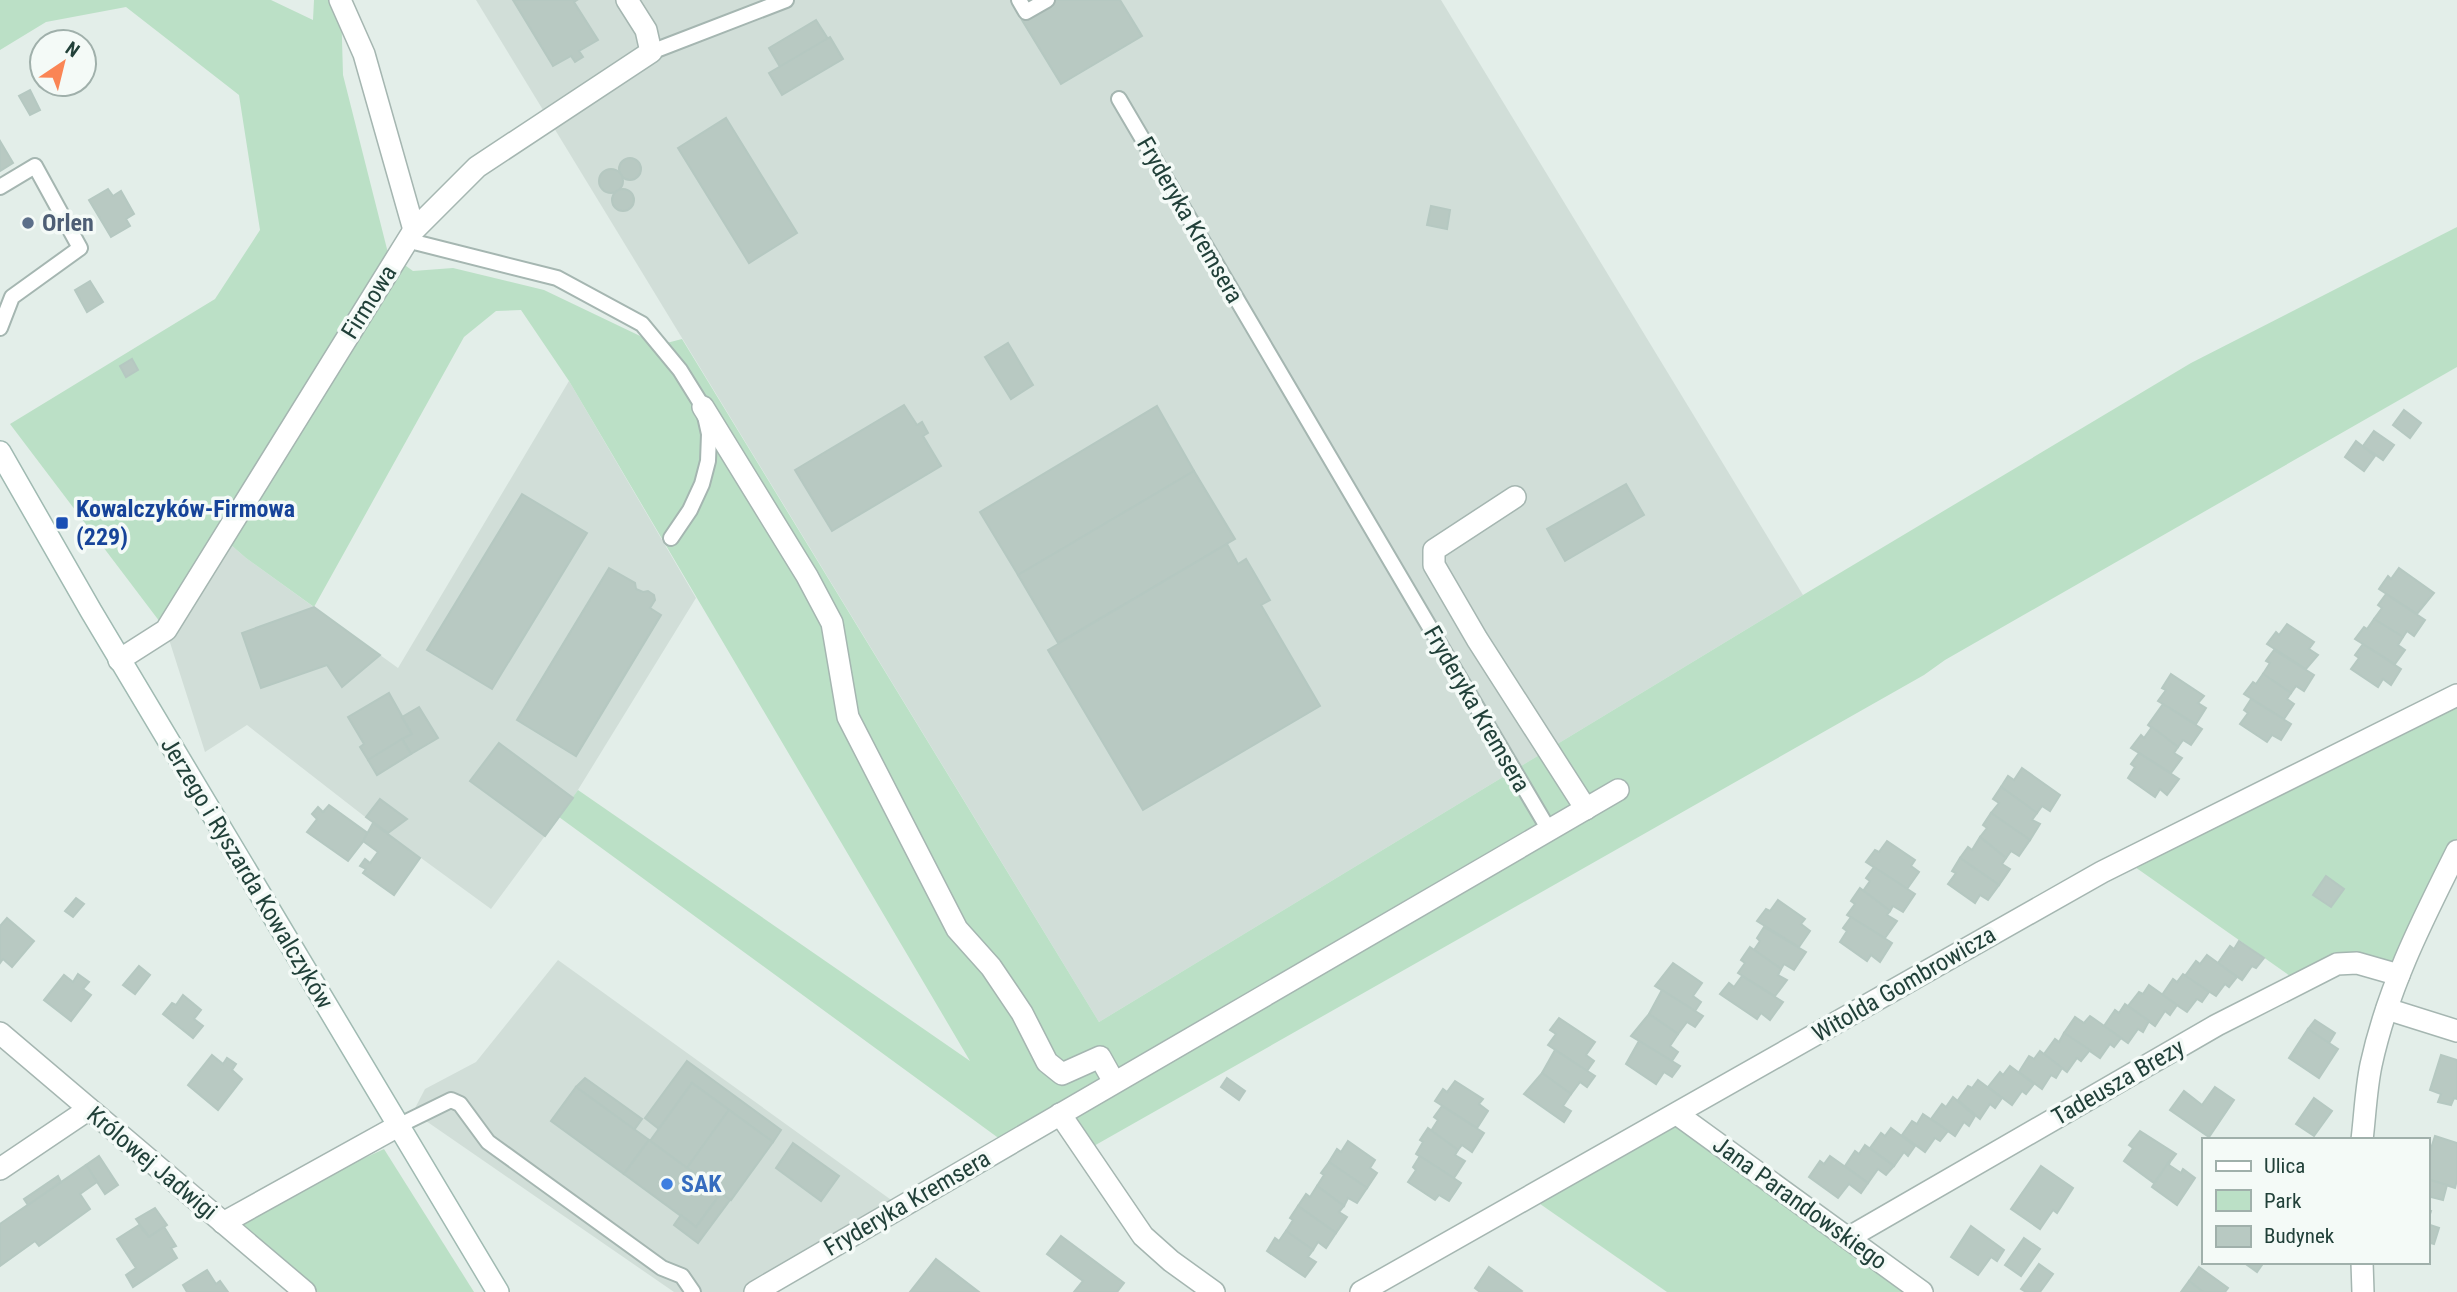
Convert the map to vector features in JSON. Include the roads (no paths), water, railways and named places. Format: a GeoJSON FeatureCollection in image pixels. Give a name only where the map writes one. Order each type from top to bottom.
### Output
{"type":"FeatureCollection","features":[{"type":"Feature","properties":{"kind":"street"},"geometry":{"type":"LineString","coordinates":[[340,0],[363,54],[412,234]]}},
{"type":"Feature","properties":{"kind":"street"},"geometry":{"type":"LineString","coordinates":[[627,0],[646,30],[651,52]]}},
{"type":"Feature","properties":{"kind":"street","name":"Firmowa"},"geometry":{"type":"LineString","coordinates":[[119,660],[166,630],[412,234],[477,167],[651,52]]}},
{"type":"Feature","properties":{"kind":"street"},"geometry":{"type":"LineString","coordinates":[[703,407],[807,576],[832,623],[848,717],[957,929],[991,967],[1014,1001],[1048,1062],[1062,1073],[1100,1057],[1114,1082]]}},
{"type":"Feature","properties":{"kind":"street","name":"Jerzego i Ryszarda Kowalczyków"},"geometry":{"type":"LineString","coordinates":[[0,452],[119,660],[498,1292]]}},
{"type":"Feature","properties":{"kind":"street"},"geometry":{"type":"LineString","coordinates":[[1515,497],[1434,550],[1434,565],[1477,639],[1586,809]]}},
{"type":"Feature","properties":{"kind":"street","name":"Witolda Gombrowicza"},"geometry":{"type":"LineString","coordinates":[[1361,1292],[2102,872],[2457,695]]}},
{"type":"Feature","properties":{"kind":"street"},"geometry":{"type":"LineString","coordinates":[[1549,830],[1618,790]]}},
{"type":"Feature","properties":{"kind":"street","name":"Fryderyka Kremsera"},"geometry":{"type":"LineString","coordinates":[[755,1292],[1549,830]]}},
{"type":"Feature","properties":{"kind":"street"},"geometry":{"type":"LineString","coordinates":[[2362,1138],[2371,1066],[2387,1009],[2407,950],[2457,851]]}},
{"type":"Feature","properties":{"kind":"street","name":"Tadeusza Brezy"},"geometry":{"type":"LineString","coordinates":[[1848,1238],[2217,1025],[2337,964],[2357,963],[2399,975]]}},
{"type":"Feature","properties":{"kind":"street"},"geometry":{"type":"LineString","coordinates":[[2387,1009],[2457,1031]]}},
{"type":"Feature","properties":{"kind":"street","name":"Królowej Jadwigi"},"geometry":{"type":"LineString","coordinates":[[0,1032],[305,1292]]}},
{"type":"Feature","properties":{"kind":"street"},"geometry":{"type":"LineString","coordinates":[[0,1169],[89,1109]]}},
{"type":"Feature","properties":{"kind":"street"},"geometry":{"type":"LineString","coordinates":[[1060,1114],[1143,1236],[1171,1261],[1214,1292]]}},
{"type":"Feature","properties":{"kind":"street","name":"Jana Parandowskiego"},"geometry":{"type":"LineString","coordinates":[[1677,1114],[1922,1292]]}},
{"type":"Feature","properties":{"kind":"street"},"geometry":{"type":"LineString","coordinates":[[223,1223],[398,1126]]}},
{"type":"Feature","properties":{"kind":"street"},"geometry":{"type":"LineString","coordinates":[[2362,1264],[2362,1292]]}},
{"type":"Feature","properties":{"kind":"lane"},"geometry":{"type":"LineString","coordinates":[[651,52],[786,0]]}},
{"type":"Feature","properties":{"kind":"lane"},"geometry":{"type":"LineString","coordinates":[[1019,0],[1026,12],[1047,0]]}},
{"type":"Feature","properties":{"kind":"lane","name":"Fryderyka Kremsera"},"geometry":{"type":"LineString","coordinates":[[1119,99],[1549,830]]}},
{"type":"Feature","properties":{"kind":"lane"},"geometry":{"type":"LineString","coordinates":[[0,187],[35,166],[80,248],[12,297],[3,307],[0,328]]}},
{"type":"Feature","properties":{"kind":"lane"},"geometry":{"type":"LineString","coordinates":[[412,234],[418,243],[557,278],[642,324],[680,370],[703,407],[709,434],[708,461],[690,510],[671,538]]}},
{"type":"Feature","properties":{"kind":"lane"},"geometry":{"type":"LineString","coordinates":[[398,1126],[451,1100],[460,1104],[488,1142],[662,1268],[682,1276],[693,1292]]}},
{"type":"Feature","properties":{"kind":"place","name":"Orlen"},"geometry":{"type":"Point","coordinates":[28,223]}},
{"type":"Feature","properties":{"kind":"place","name":"Kowalczyków-Firmowa (229)"},"geometry":{"type":"Point","coordinates":[62,523]}},
{"type":"Feature","properties":{"kind":"place","name":"SAK"},"geometry":{"type":"Point","coordinates":[667,1184]}}]}
